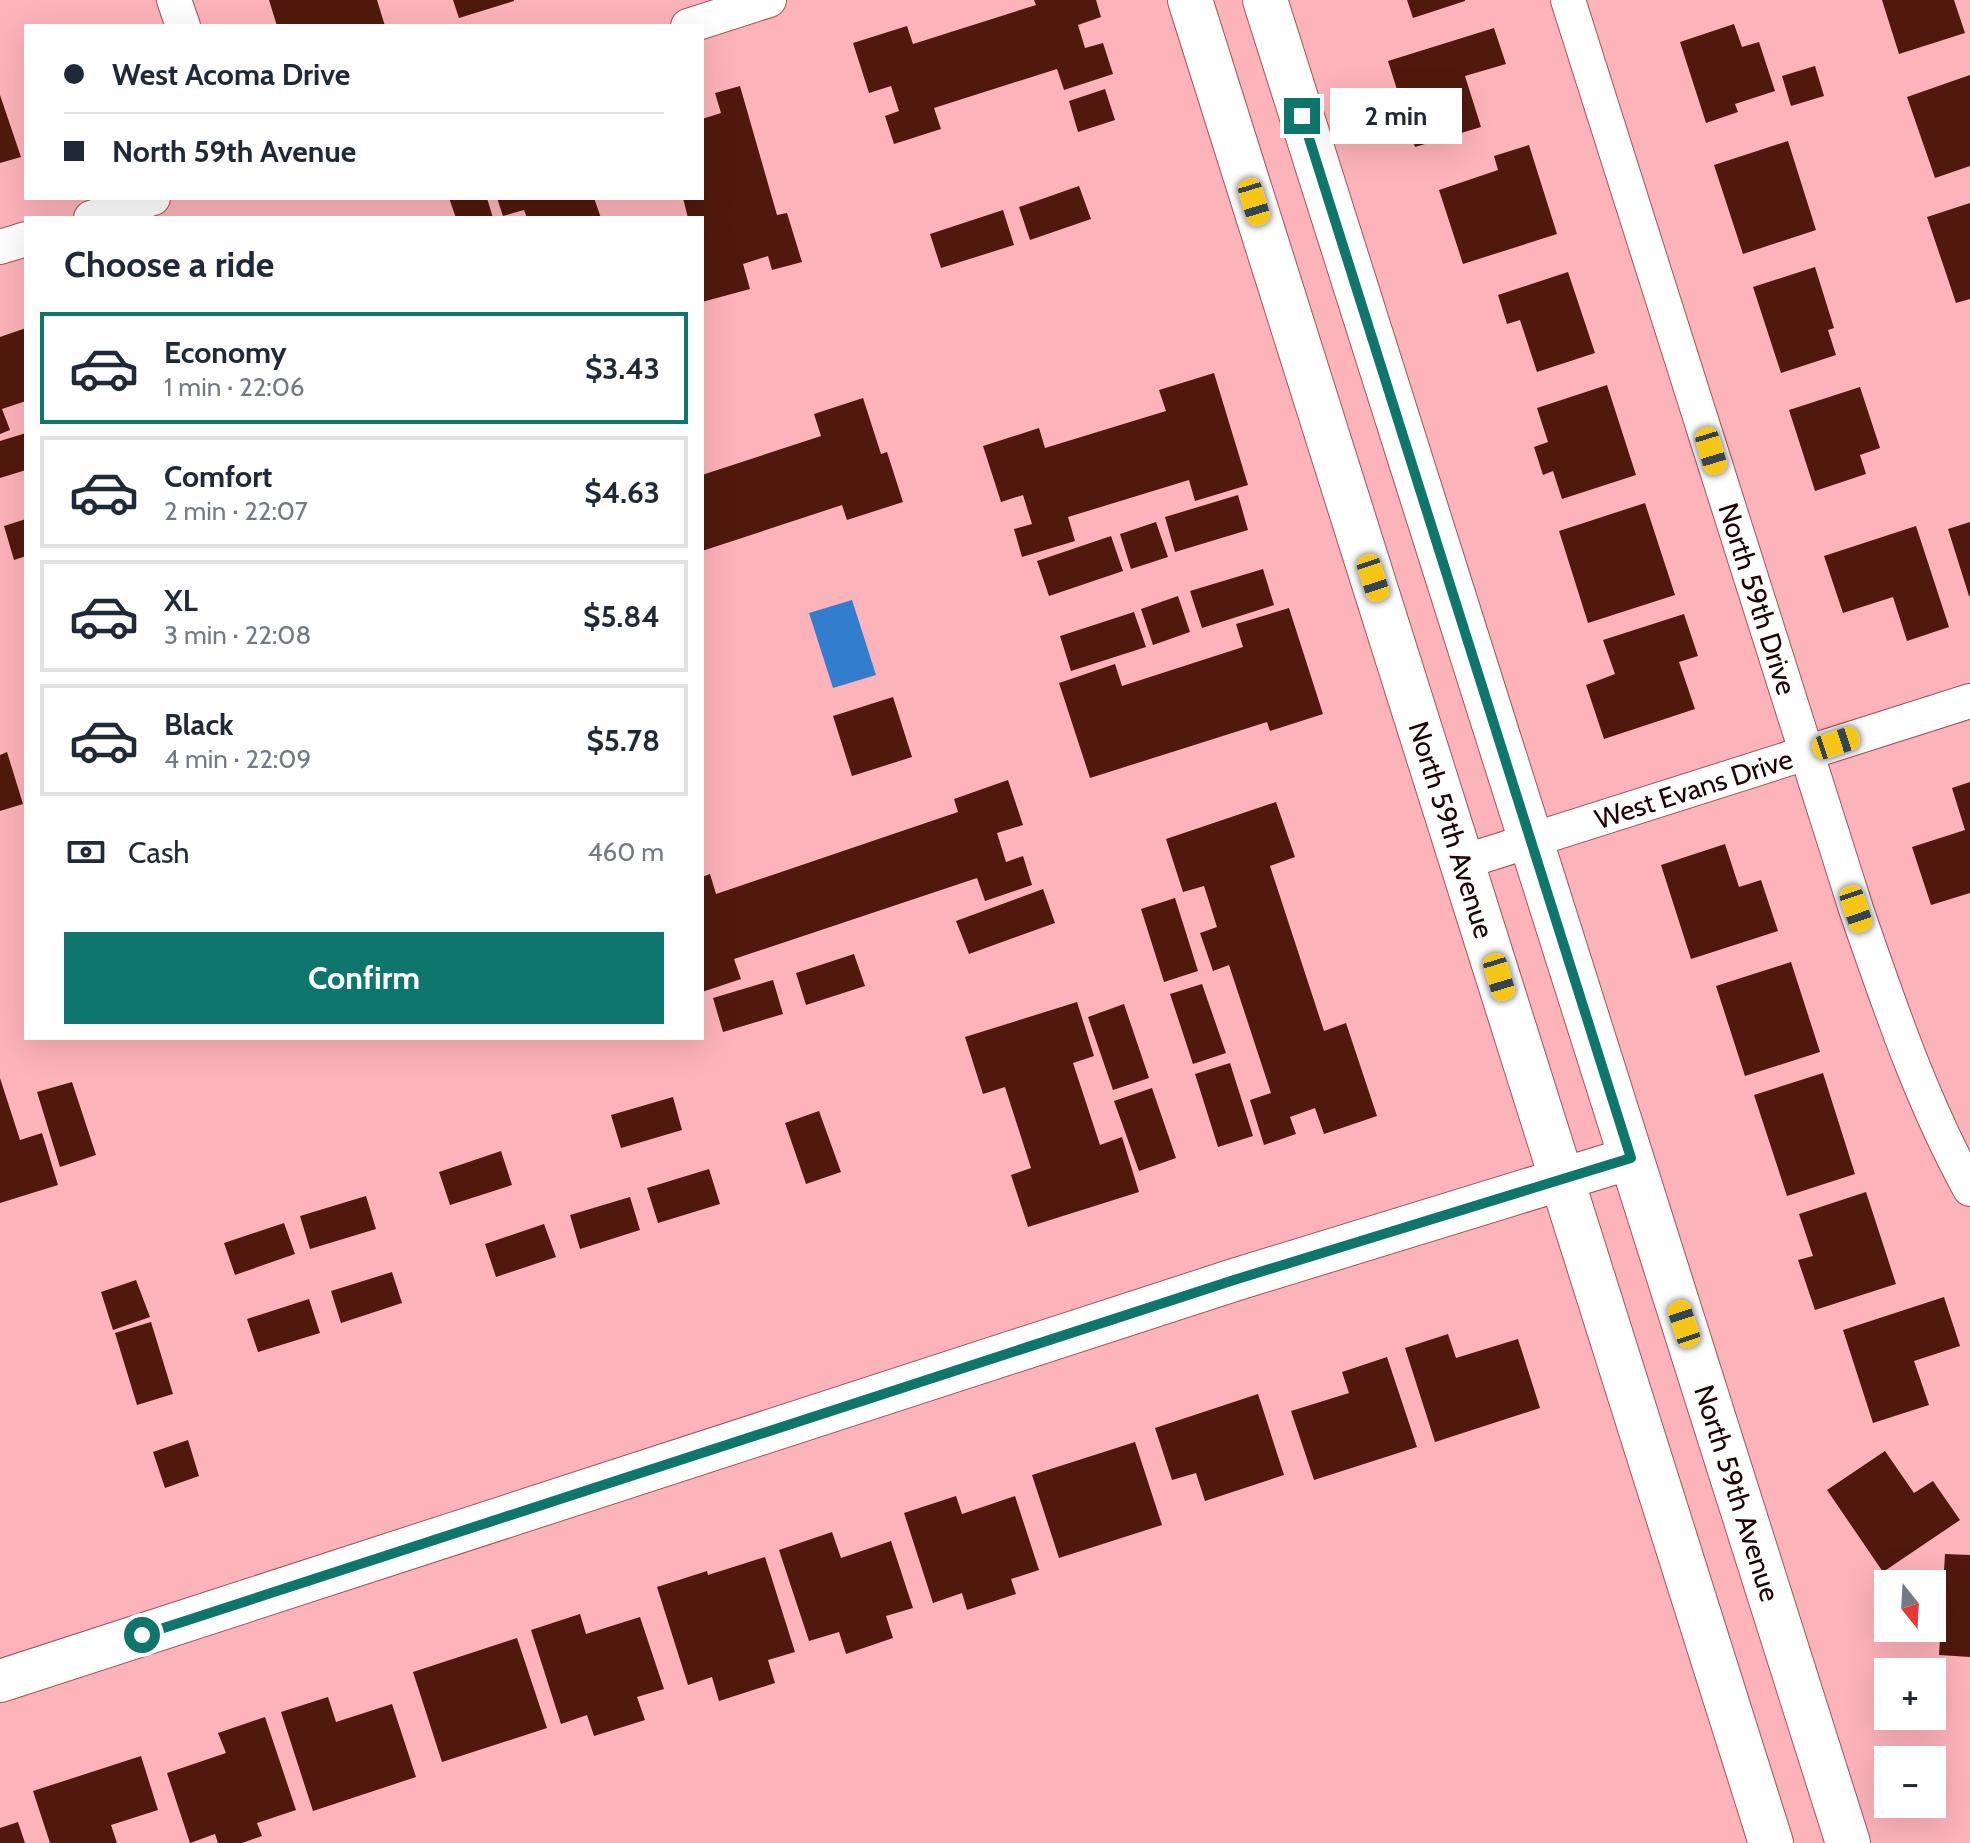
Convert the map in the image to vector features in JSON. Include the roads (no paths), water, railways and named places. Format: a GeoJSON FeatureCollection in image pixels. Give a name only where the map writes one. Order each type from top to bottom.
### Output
{"type":"FeatureCollection","features":[{"type":"Feature","properties":{"kind":"main road","name":"North 59th Avenue"},"geometry":{"type":"LineString","coordinates":[[1190,0],[1771,1843]]}},
{"type":"Feature","properties":{"kind":"main road","name":"North 59th Avenue"},"geometry":{"type":"LineString","coordinates":[[1265,0],[1848,1843]]}},
{"type":"Feature","properties":{"kind":"street"},"geometry":{"type":"LineString","coordinates":[[174,0],[182,24]]}},
{"type":"Feature","properties":{"kind":"street"},"geometry":{"type":"LineString","coordinates":[[694,24],[769,0]]}},
{"type":"Feature","properties":{"kind":"street","name":"North 59th Drive"},"geometry":{"type":"LineString","coordinates":[[1568,0],[1856,909],[1904,1045],[1953,1159],[1970,1189]]}},
{"type":"Feature","properties":{"kind":"street"},"geometry":{"type":"LineString","coordinates":[[97,216],[147,200]]}},
{"type":"Feature","properties":{"kind":"street"},"geometry":{"type":"LineString","coordinates":[[0,247],[24,240]]}},
{"type":"Feature","properties":{"kind":"street","name":"West Evans Drive"},"geometry":{"type":"LineString","coordinates":[[1463,862],[1970,701]]}},
{"type":"Feature","properties":{"kind":"street"},"geometry":{"type":"LineString","coordinates":[[0,1681],[1234,1280],[1631,1158]]}},
{"type":"Feature","properties":{"kind":"water"},"geometry":{"type":"Polygon","coordinates":[[[852,600],[876,675],[833,688],[809,613],[852,600]]]}}]}
